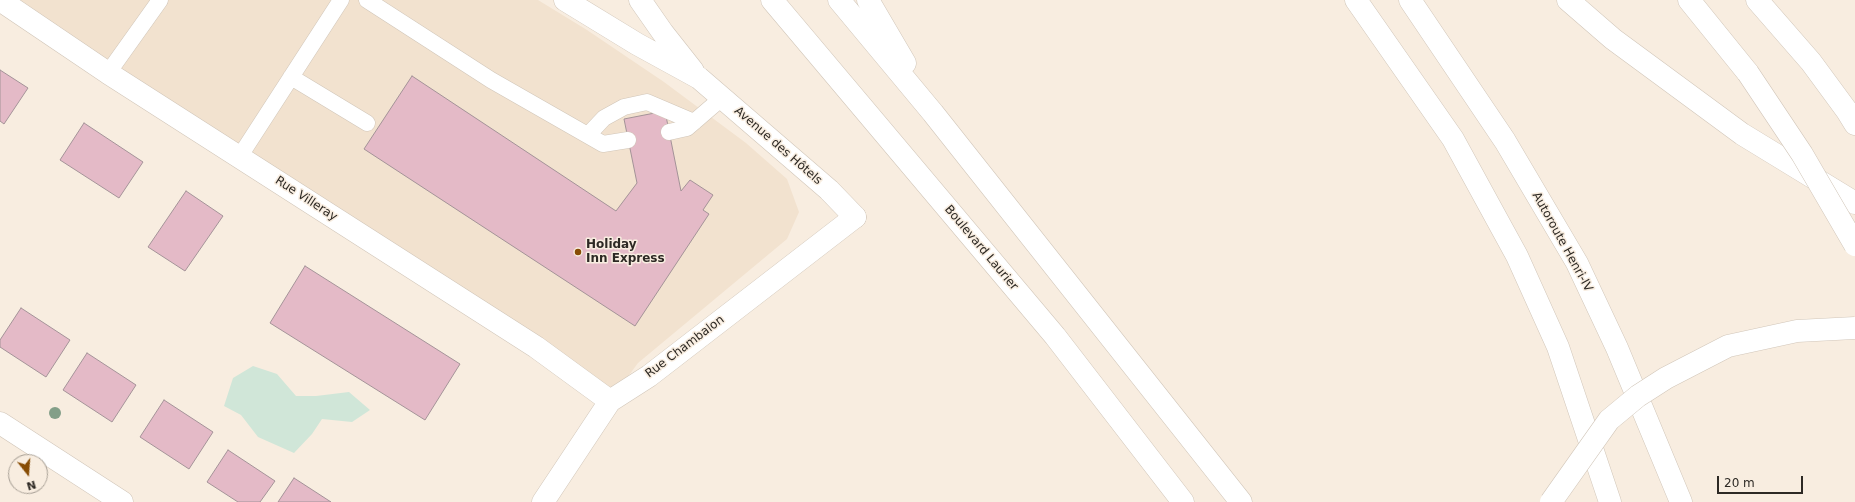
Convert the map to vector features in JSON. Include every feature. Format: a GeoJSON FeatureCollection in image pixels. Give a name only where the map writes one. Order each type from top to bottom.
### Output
{"type":"FeatureCollection","features":[{"type":"Feature","properties":{"kind":"main road","name":"Rue Villeray"},"geometry":{"type":"LineString","coordinates":[[0,0],[108,73],[240,156],[536,347],[610,401]]}},
{"type":"Feature","properties":{"kind":"main road","name":"Avenue des Hôtels"},"geometry":{"type":"LineString","coordinates":[[565,0],[637,44],[699,78],[724,97],[829,190],[855,217]]}},
{"type":"Feature","properties":{"kind":"main road","name":"Avenue des Hôtels"},"geometry":{"type":"LineString","coordinates":[[640,0],[663,33],[699,78]]}},
{"type":"Feature","properties":{"kind":"main road","name":"Boulevard Laurier"},"geometry":{"type":"LineString","coordinates":[[772,0],[1055,336],[1182,502]]}},
{"type":"Feature","properties":{"kind":"main road"},"geometry":{"type":"LineString","coordinates":[[838,0],[933,113],[1241,502]]}},
{"type":"Feature","properties":{"kind":"main road"},"geometry":{"type":"LineString","coordinates":[[868,0],[933,113]]}},
{"type":"Feature","properties":{"kind":"main road"},"geometry":{"type":"LineString","coordinates":[[1356,0],[1453,139],[1517,256],[1558,348],[1610,502]]}},
{"type":"Feature","properties":{"kind":"main road","name":"Autoroute Henri-IV"},"geometry":{"type":"LineString","coordinates":[[1410,0],[1505,141],[1577,263],[1617,348],[1681,502]]}},
{"type":"Feature","properties":{"kind":"main road"},"geometry":{"type":"LineString","coordinates":[[1568,0],[1613,39],[1742,134],[1855,203]]}},
{"type":"Feature","properties":{"kind":"main road"},"geometry":{"type":"LineString","coordinates":[[1689,0],[1748,73],[1802,154],[1855,245]]}},
{"type":"Feature","properties":{"kind":"main road"},"geometry":{"type":"LineString","coordinates":[[1757,0],[1811,62],[1852,118]]}},
{"type":"Feature","properties":{"kind":"main road","name":"Rue Chambalon"},"geometry":{"type":"LineString","coordinates":[[543,502],[610,401],[649,376],[855,217]]}},
{"type":"Feature","properties":{"kind":"main road"},"geometry":{"type":"LineString","coordinates":[[1551,502],[1609,420],[1638,396],[1666,378],[1728,346],[1797,331],[1855,328]]}},
{"type":"Feature","properties":{"kind":"main road"},"geometry":{"type":"LineString","coordinates":[[0,423],[122,502]]}},
{"type":"Feature","properties":{"kind":"lane"},"geometry":{"type":"LineString","coordinates":[[108,73],[160,0]]}},
{"type":"Feature","properties":{"kind":"lane"},"geometry":{"type":"LineString","coordinates":[[240,156],[341,0]]}},
{"type":"Feature","properties":{"kind":"lane"},"geometry":{"type":"LineString","coordinates":[[367,0],[491,80],[603,144],[628,140]]}},
{"type":"Feature","properties":{"kind":"lane"},"geometry":{"type":"LineString","coordinates":[[291,77],[367,123]]}},
{"type":"Feature","properties":{"kind":"lane"},"geometry":{"type":"LineString","coordinates":[[669,132],[688,128],[724,97]]}},
{"type":"Feature","properties":{"kind":"lane"},"geometry":{"type":"LineString","coordinates":[[588,135],[604,118],[624,107],[647,102],[694,122]]}},
{"type":"Feature","properties":{"kind":"shaded area"},"geometry":{"type":"Polygon","coordinates":[[[0,0],[538,0],[587,30],[664,82],[746,143],[787,179],[799,212],[787,239],[638,363],[610,401],[0,0]]]}},
{"type":"Feature","properties":{"kind":"green space"},"geometry":{"type":"Polygon","coordinates":[[[253,366],[277,374],[296,396],[316,396],[349,392],[370,410],[352,422],[322,419],[312,434],[294,453],[258,437],[241,415],[224,406],[233,378],[253,366]]]}},
{"type":"Feature","properties":{"kind":"building"},"geometry":{"type":"Polygon","coordinates":[[[0,70],[28,88],[4,124],[0,121],[0,70]]]}},
{"type":"Feature","properties":{"kind":"building","name":"Holiday Inn Express"},"geometry":{"type":"Polygon","coordinates":[[[412,76],[616,211],[637,183],[624,119],[665,111],[681,191],[690,180],[713,195],[703,210],[709,214],[635,326],[364,149],[412,76]]]}},
{"type":"Feature","properties":{"kind":"building"},"geometry":{"type":"Polygon","coordinates":[[[84,123],[143,162],[119,198],[60,160],[84,123]]]}},
{"type":"Feature","properties":{"kind":"building"},"geometry":{"type":"Polygon","coordinates":[[[186,191],[223,216],[185,271],[148,247],[186,191]]]}},
{"type":"Feature","properties":{"kind":"building"},"geometry":{"type":"Polygon","coordinates":[[[305,266],[460,364],[425,420],[270,323],[305,266]]]}},
{"type":"Feature","properties":{"kind":"building"},"geometry":{"type":"Polygon","coordinates":[[[21,308],[70,340],[46,377],[0,347],[0,340],[21,308]]]}},
{"type":"Feature","properties":{"kind":"building"},"geometry":{"type":"Polygon","coordinates":[[[87,353],[136,385],[112,422],[63,390],[87,353]]]}},
{"type":"Feature","properties":{"kind":"building"},"geometry":{"type":"Polygon","coordinates":[[[164,400],[213,432],[189,469],[140,437],[164,400]]]}},
{"type":"Feature","properties":{"kind":"building"},"geometry":{"type":"Polygon","coordinates":[[[228,450],[275,481],[260,502],[238,502],[207,482],[228,450]]]}},
{"type":"Feature","properties":{"kind":"building"},"geometry":{"type":"Polygon","coordinates":[[[294,478],[331,502],[278,502],[294,478]]]}},
{"type":"Feature","properties":{"kind":"place","name":"Holiday Inn Express"},"geometry":{"type":"Point","coordinates":[578,252]}}]}
